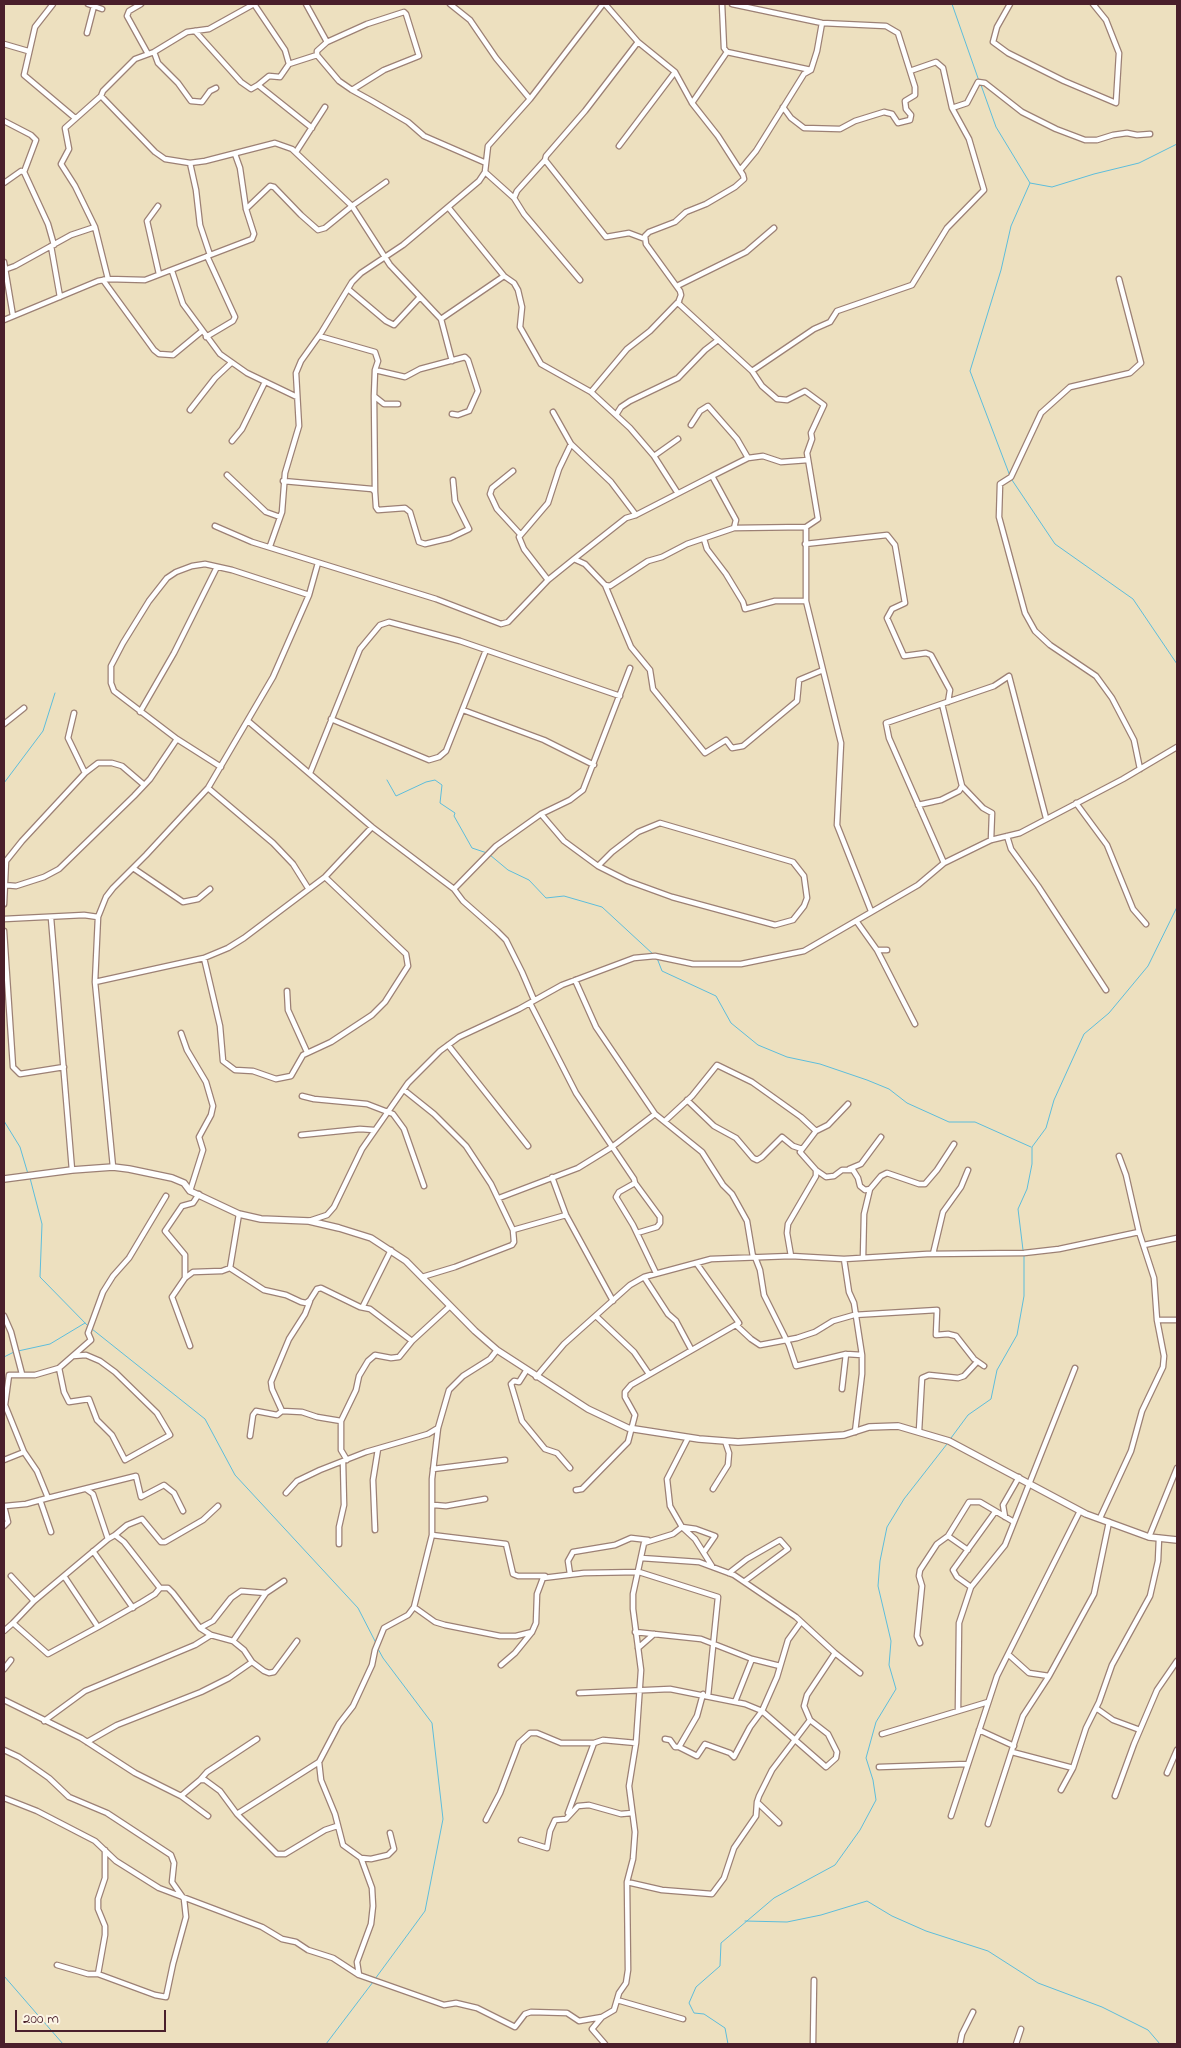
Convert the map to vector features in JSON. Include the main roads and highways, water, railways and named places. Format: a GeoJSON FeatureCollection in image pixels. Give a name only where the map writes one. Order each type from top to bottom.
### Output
{"type":"FeatureCollection","features":[{"type":"Feature","properties":{"kind":"waterway"},"geometry":{"type":"LineString","coordinates":[[952,4],[979,81]]}},
{"type":"Feature","properties":{"kind":"waterway"},"geometry":{"type":"LineString","coordinates":[[981,85],[996,127],[1030,183],[1011,226],[1001,270],[970,371],[1010,476]]}},
{"type":"Feature","properties":{"kind":"waterway"},"geometry":{"type":"LineString","coordinates":[[1030,183],[1052,187],[1139,163],[1177,144]]}},
{"type":"Feature","properties":{"kind":"waterway"},"geometry":{"type":"LineString","coordinates":[[1012,480],[1055,544],[1133,599],[1177,664]]}},
{"type":"Feature","properties":{"kind":"waterway"},"geometry":{"type":"LineString","coordinates":[[4,783],[43,731],[55,693]]}},
{"type":"Feature","properties":{"kind":"waterway"},"geometry":{"type":"LineString","coordinates":[[387,780],[396,796],[426,782],[435,780],[442,785],[440,803],[455,813],[454,816],[472,848],[487,853]]}},
{"type":"Feature","properties":{"kind":"waterway"},"geometry":{"type":"LineString","coordinates":[[490,855],[508,870],[529,880],[546,898],[564,896],[602,907],[654,955]]}},
{"type":"Feature","properties":{"kind":"waterway"},"geometry":{"type":"LineString","coordinates":[[1023,1250],[1018,1209],[1027,1189],[1032,1164],[1032,1147],[1046,1128],[1054,1100],[1084,1034],[1109,1013],[1148,966],[1177,907]]}},
{"type":"Feature","properties":{"kind":"waterway"},"geometry":{"type":"LineString","coordinates":[[657,958],[662,971],[716,996],[731,1023],[758,1045],[787,1057],[820,1064],[867,1080],[889,1089],[907,1103],[949,1122],[975,1122],[1031,1147]]}},
{"type":"Feature","properties":{"kind":"waterway"},"geometry":{"type":"LineString","coordinates":[[4,1121],[20,1147],[28,1174]]}},
{"type":"Feature","properties":{"kind":"waterway"},"geometry":{"type":"LineString","coordinates":[[30,1178],[42,1224],[40,1277],[89,1327]]}},
{"type":"Feature","properties":{"kind":"waterway"},"geometry":{"type":"LineString","coordinates":[[951,1438],[968,1415],[991,1399],[997,1370],[1017,1335],[1024,1296],[1024,1254]]}},
{"type":"Feature","properties":{"kind":"waterway"},"geometry":{"type":"LineString","coordinates":[[18,1351],[50,1344],[85,1323]]}},
{"type":"Feature","properties":{"kind":"waterway"},"geometry":{"type":"LineString","coordinates":[[92,1329],[205,1419],[235,1475],[358,1608],[376,1643]]}},
{"type":"Feature","properties":{"kind":"waterway"},"geometry":{"type":"LineString","coordinates":[[4,1357],[14,1352]]}},
{"type":"Feature","properties":{"kind":"waterway"},"geometry":{"type":"LineString","coordinates":[[728,2044],[725,2028],[704,2014],[694,2013],[689,2003],[696,1987],[720,1966],[721,1943],[774,1898],[835,1865],[860,1830],[876,1800],[873,1780],[866,1758],[876,1722],[896,1689],[889,1665],[891,1641],[878,1586],[880,1561],[887,1527],[904,1499],[947,1444]]}},
{"type":"Feature","properties":{"kind":"waterway"},"geometry":{"type":"LineString","coordinates":[[375,1979],[425,1911],[443,1819],[432,1723],[383,1658],[377,1647]]}},
{"type":"Feature","properties":{"kind":"waterway"},"geometry":{"type":"LineString","coordinates":[[745,1921],[787,1922],[821,1915],[867,1901],[892,1916],[926,1931],[988,1951],[1038,1983],[1102,2007],[1148,2030],[1160,2044]]}},
{"type":"Feature","properties":{"kind":"waterway"},"geometry":{"type":"LineString","coordinates":[[4,1976],[63,2044]]}},
{"type":"Feature","properties":{"kind":"waterway"},"geometry":{"type":"LineString","coordinates":[[326,2044],[373,1982]]}}]}
